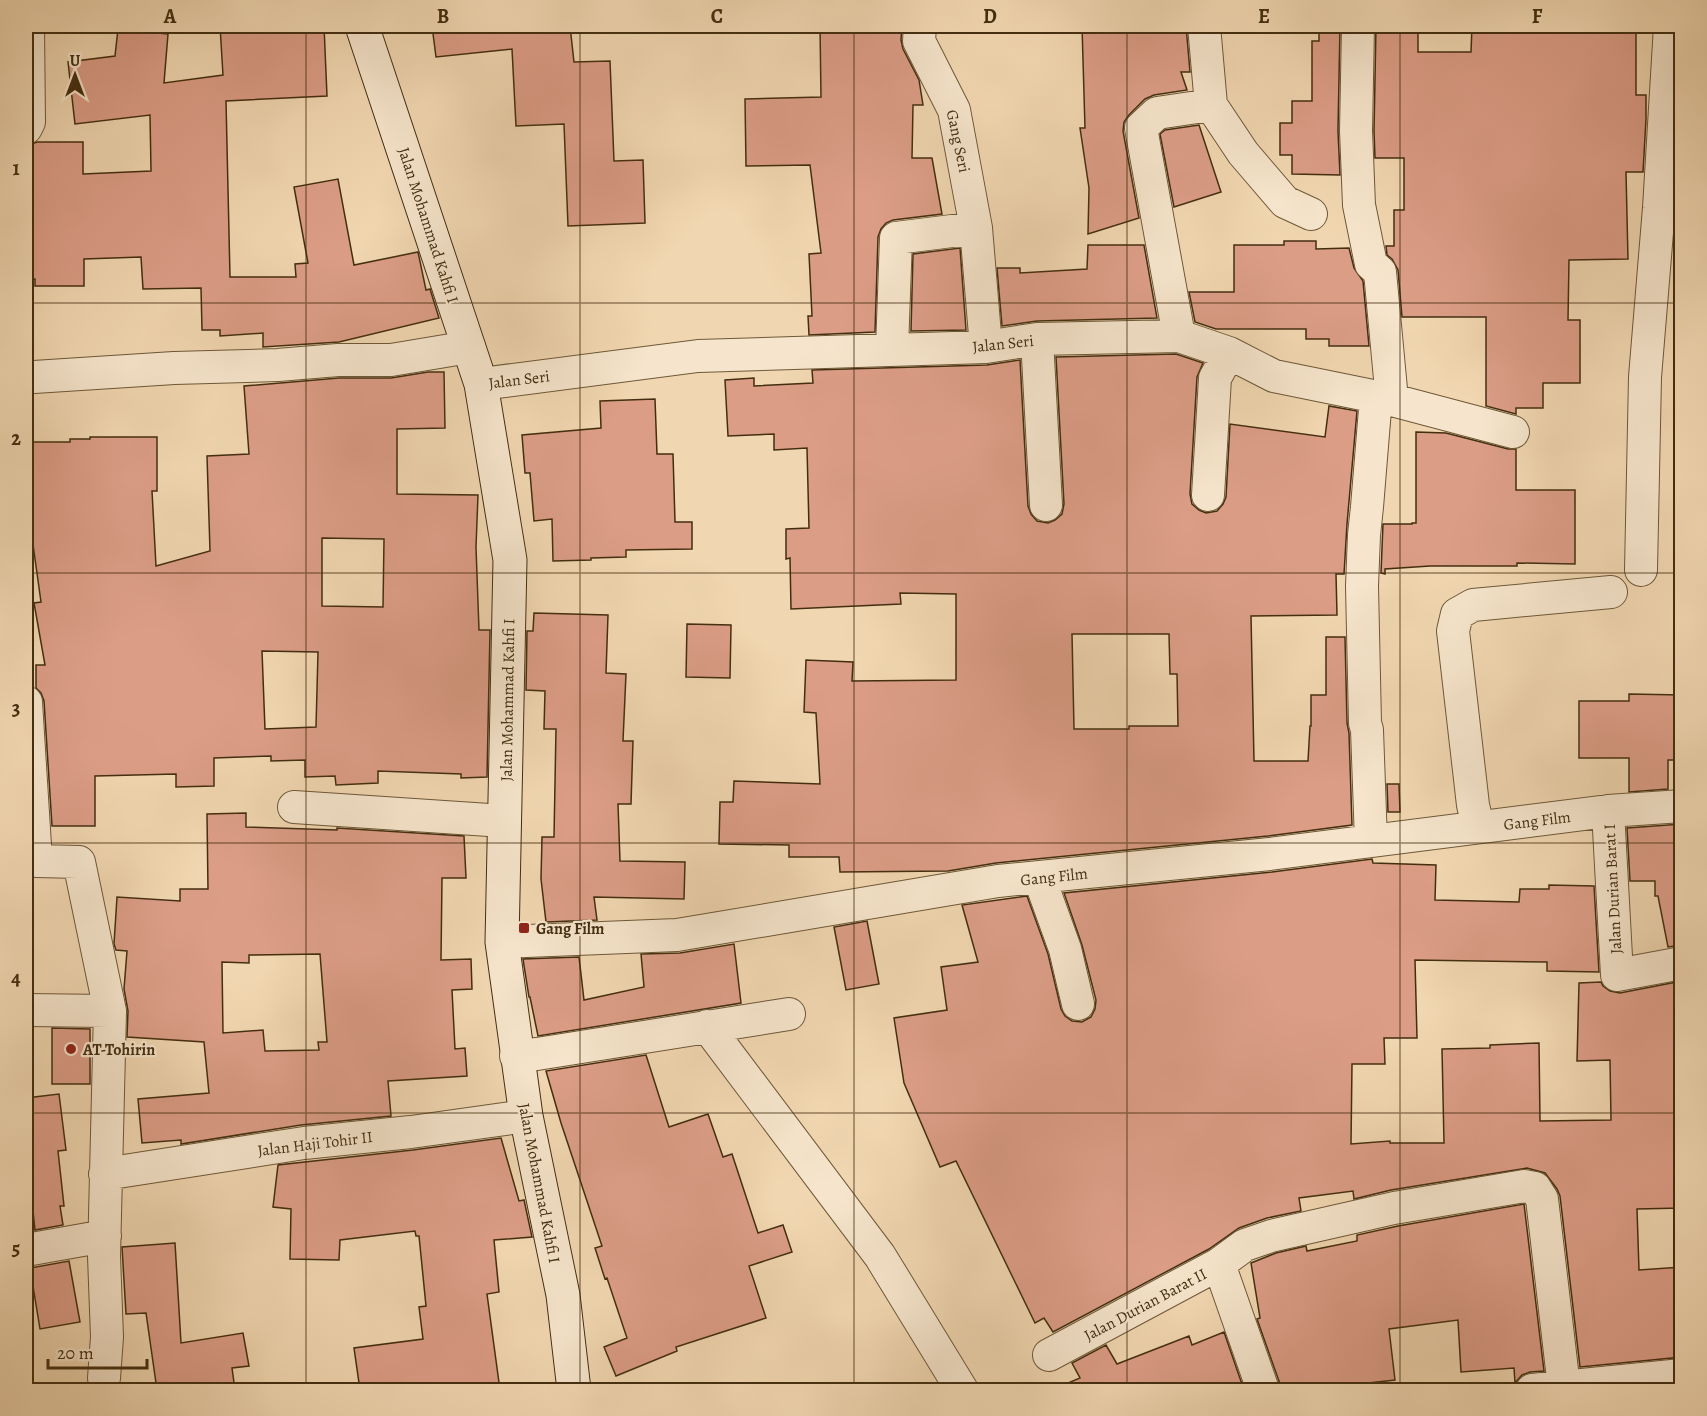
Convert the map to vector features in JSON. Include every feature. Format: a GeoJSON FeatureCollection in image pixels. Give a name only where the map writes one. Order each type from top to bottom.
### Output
{"type":"FeatureCollection","features":[{"type":"Feature","properties":{"kind":"main road","name":"Jalan Mohammad Kahfi I"},"geometry":{"type":"LineString","coordinates":[[362,26],[481,384],[510,560],[502,942],[516,1056],[563,1295],[574,1390]]}},
{"type":"Feature","properties":{"kind":"street"},"geometry":{"type":"LineString","coordinates":[[26,128],[29,122],[28,26]]}},
{"type":"Feature","properties":{"kind":"street","name":"Gang Seri"},"geometry":{"type":"LineString","coordinates":[[920,26],[919,41],[954,110],[976,228],[986,346]]}},
{"type":"Feature","properties":{"kind":"street"},"geometry":{"type":"LineString","coordinates":[[1203,26],[1211,105],[1244,153],[1285,202],[1311,214]]}},
{"type":"Feature","properties":{"kind":"street"},"geometry":{"type":"LineString","coordinates":[[1358,26],[1356,131],[1359,205],[1371,264],[1380,272],[1384,398],[1367,507],[1362,586],[1364,696],[1371,841]]}},
{"type":"Feature","properties":{"kind":"street"},"geometry":{"type":"LineString","coordinates":[[1641,570],[1645,377],[1659,208],[1670,26]]}},
{"type":"Feature","properties":{"kind":"street"},"geometry":{"type":"LineString","coordinates":[[1179,336],[1142,128],[1157,113],[1211,105]]}},
{"type":"Feature","properties":{"kind":"street"},"geometry":{"type":"LineString","coordinates":[[892,349],[896,238],[976,228]]}},
{"type":"Feature","properties":{"kind":"street","name":"Jalan Seri"},"geometry":{"type":"LineString","coordinates":[[481,384],[698,356],[986,346],[1037,339],[1179,336],[1229,353],[1274,376],[1384,398],[1513,432]]}},
{"type":"Feature","properties":{"kind":"street"},"geometry":{"type":"LineString","coordinates":[[1037,339],[1046,505]]}},
{"type":"Feature","properties":{"kind":"street"},"geometry":{"type":"LineString","coordinates":[[34,377],[338,360],[391,360],[469,347]]}},
{"type":"Feature","properties":{"kind":"street"},"geometry":{"type":"LineString","coordinates":[[1208,495],[1215,378],[1229,353]]}},
{"type":"Feature","properties":{"kind":"street"},"geometry":{"type":"LineString","coordinates":[[1478,827],[1473,805],[1454,631],[1457,614],[1473,605],[1611,592]]}},
{"type":"Feature","properties":{"kind":"street"},"geometry":{"type":"LineString","coordinates":[[26,702],[36,861],[79,862],[110,1011],[104,1256],[107,1336],[104,1378]]}},
{"type":"Feature","properties":{"kind":"street","name":"Jalan Durian Barat I"},"geometry":{"type":"LineString","coordinates":[[1682,806],[1608,812],[1617,975],[1682,963]]}},
{"type":"Feature","properties":{"kind":"street"},"geometry":{"type":"LineString","coordinates":[[294,807],[504,821]]}},
{"type":"Feature","properties":{"kind":"street","name":"Gang Film"},"geometry":{"type":"LineString","coordinates":[[502,942],[677,935],[998,881],[1270,854],[1608,812]]}},
{"type":"Feature","properties":{"kind":"street"},"geometry":{"type":"LineString","coordinates":[[1040,877],[1065,949],[1078,1004]]}},
{"type":"Feature","properties":{"kind":"street"},"geometry":{"type":"LineString","coordinates":[[26,1010],[110,1011]]}},
{"type":"Feature","properties":{"kind":"street"},"geometry":{"type":"LineString","coordinates":[[516,1056],[789,1014]]}},
{"type":"Feature","properties":{"kind":"street"},"geometry":{"type":"LineString","coordinates":[[707,1026],[880,1256],[962,1390]]}},
{"type":"Feature","properties":{"kind":"street","name":"Jalan Haji Tohir II"},"geometry":{"type":"LineString","coordinates":[[105,1183],[304,1143],[411,1132],[526,1116]]}},
{"type":"Feature","properties":{"kind":"street"},"geometry":{"type":"LineString","coordinates":[[1219,1264],[1245,1245],[1271,1236],[1394,1208],[1524,1186],[1535,1188],[1542,1199],[1564,1387]]}},
{"type":"Feature","properties":{"kind":"street"},"geometry":{"type":"LineString","coordinates":[[26,1251],[105,1236]]}},
{"type":"Feature","properties":{"kind":"street","name":"Jalan Durian Barat II"},"geometry":{"type":"LineString","coordinates":[[1049,1355],[1219,1264],[1263,1390]]}},
{"type":"Feature","properties":{"kind":"street"},"geometry":{"type":"LineString","coordinates":[[1532,1390],[1682,1375]]}},
{"type":"Feature","properties":{"kind":"building"},"geometry":{"type":"Polygon","coordinates":[[[220,26],[324,26],[327,96],[226,101],[230,277],[296,277],[295,264],[308,263],[294,187],[338,179],[354,265],[418,252],[426,290],[430,289],[439,318],[339,342],[263,347],[263,333],[220,336],[220,330],[202,330],[201,288],[143,289],[141,257],[84,259],[84,286],[35,286],[35,279],[26,280],[26,146],[37,142],[83,142],[83,174],[151,171],[150,115],[75,124],[68,62],[115,56],[118,29],[168,34],[164,83],[223,75],[220,26]]]}},
{"type":"Feature","properties":{"kind":"building"},"geometry":{"type":"Polygon","coordinates":[[[432,26],[570,26],[574,62],[610,61],[614,161],[643,160],[645,223],[568,226],[564,124],[516,126],[512,49],[436,57],[432,26]]]}},
{"type":"Feature","properties":{"kind":"building"},"geometry":{"type":"Polygon","coordinates":[[[820,26],[902,26],[903,49],[919,80],[923,105],[913,105],[912,158],[932,158],[942,214],[893,220],[881,229],[878,237],[875,332],[809,335],[808,316],[812,316],[809,254],[821,253],[810,165],[746,166],[745,99],[821,97],[820,26]]]}},
{"type":"Feature","properties":{"kind":"building"},"geometry":{"type":"Polygon","coordinates":[[[1082,26],[1186,26],[1190,72],[1181,72],[1187,90],[1154,95],[1145,99],[1124,122],[1123,131],[1139,218],[1088,234],[1089,188],[1080,128],[1085,128],[1082,26]]]}},
{"type":"Feature","properties":{"kind":"building"},"geometry":{"type":"Polygon","coordinates":[[[1319,26],[1340,26],[1338,131],[1340,175],[1292,174],[1292,155],[1280,155],[1280,123],[1292,123],[1292,101],[1312,101],[1312,41],[1319,41],[1319,26]]]}},
{"type":"Feature","properties":{"kind":"building"},"geometry":{"type":"Polygon","coordinates":[[[1376,26],[1418,26],[1418,52],[1471,52],[1472,26],[1590,26],[1590,29],[1636,26],[1636,95],[1646,95],[1646,119],[1643,172],[1626,172],[1628,259],[1569,260],[1568,320],[1580,320],[1580,383],[1543,383],[1543,408],[1516,408],[1516,414],[1486,406],[1486,317],[1402,317],[1398,270],[1387,255],[1386,246],[1394,246],[1394,210],[1404,210],[1404,158],[1375,158],[1376,26]]]}},
{"type":"Feature","properties":{"kind":"building"},"geometry":{"type":"Polygon","coordinates":[[[1199,125],[1221,192],[1174,207],[1160,134],[1165,130],[1199,125]]]}},
{"type":"Feature","properties":{"kind":"building"},"geometry":{"type":"Polygon","coordinates":[[[1284,241],[1316,241],[1316,249],[1349,248],[1354,268],[1363,281],[1369,346],[1329,346],[1329,339],[1306,339],[1306,329],[1216,329],[1195,322],[1189,292],[1234,292],[1234,245],[1284,245],[1284,241]]]}},
{"type":"Feature","properties":{"kind":"building"},"geometry":{"type":"Polygon","coordinates":[[[1088,245],[1144,245],[1157,318],[1037,321],[1002,326],[997,268],[1020,268],[1020,273],[1087,269],[1088,245]]]}},
{"type":"Feature","properties":{"kind":"building"},"geometry":{"type":"Polygon","coordinates":[[[960,248],[966,330],[911,331],[913,254],[960,248]]]}},
{"type":"Feature","properties":{"kind":"building"},"geometry":{"type":"Polygon","coordinates":[[[1176,354],[1203,363],[1197,377],[1190,494],[1192,504],[1206,513],[1217,511],[1226,497],[1230,424],[1325,437],[1329,406],[1357,411],[1344,574],[1336,574],[1337,615],[1251,616],[1254,761],[1308,761],[1311,695],[1326,695],[1326,637],[1345,637],[1352,825],[1268,836],[996,863],[948,871],[840,872],[839,857],[789,857],[789,845],[719,844],[720,802],[733,802],[734,781],[820,784],[816,713],[804,712],[806,660],[853,662],[852,681],[956,680],[956,594],[900,593],[901,604],[791,609],[790,558],[786,559],[786,529],[809,528],[807,448],[774,450],[774,434],[728,436],[725,380],[754,378],[754,386],[813,383],[812,370],[987,365],[1020,360],[1028,506],[1037,521],[1048,523],[1062,514],[1064,504],[1056,357],[1176,354]],[[1072,634],[1074,729],[1178,726],[1177,674],[1170,674],[1169,634],[1072,634]]]}},
{"type":"Feature","properties":{"kind":"building"},"geometry":{"type":"Polygon","coordinates":[[[444,372],[445,428],[397,429],[397,494],[478,495],[476,547],[479,630],[490,630],[487,777],[461,778],[461,774],[378,771],[378,783],[336,785],[335,776],[305,777],[305,760],[271,761],[271,756],[214,758],[214,786],[176,787],[176,774],[95,776],[95,826],[52,826],[44,701],[36,688],[36,665],[45,665],[34,603],[41,602],[26,494],[26,442],[70,442],[70,439],[90,439],[90,437],[157,437],[157,491],[152,491],[156,566],[210,551],[207,456],[249,454],[244,386],[339,378],[391,378],[444,372]],[[322,538],[322,606],[383,607],[384,539],[322,538]],[[262,651],[265,729],[316,727],[318,652],[262,651]]]}},
{"type":"Feature","properties":{"kind":"building"},"geometry":{"type":"Polygon","coordinates":[[[655,399],[657,454],[673,454],[675,522],[692,522],[692,549],[626,550],[626,557],[553,561],[552,519],[534,521],[530,473],[525,473],[522,435],[601,428],[600,401],[655,399]]]}},
{"type":"Feature","properties":{"kind":"building"},"geometry":{"type":"Polygon","coordinates":[[[1416,432],[1446,433],[1516,449],[1516,490],[1575,490],[1575,564],[1430,566],[1385,569],[1385,574],[1381,573],[1383,524],[1416,523],[1416,432]]]}},
{"type":"Feature","properties":{"kind":"building"},"geometry":{"type":"Polygon","coordinates":[[[534,613],[608,615],[606,673],[626,674],[623,741],[633,741],[631,804],[618,804],[620,861],[685,862],[684,899],[594,897],[597,920],[546,922],[541,879],[542,837],[554,837],[556,729],[544,729],[545,691],[526,690],[527,631],[533,631],[534,613]]]}},
{"type":"Feature","properties":{"kind":"building"},"geometry":{"type":"Polygon","coordinates":[[[687,624],[731,625],[730,678],[686,677],[687,624]]]}},
{"type":"Feature","properties":{"kind":"building"},"geometry":{"type":"Polygon","coordinates":[[[1629,694],[1682,695],[1682,760],[1668,760],[1668,789],[1629,792],[1629,758],[1579,758],[1579,701],[1629,701],[1629,694]]]}},
{"type":"Feature","properties":{"kind":"building"},"geometry":{"type":"Polygon","coordinates":[[[1387,784],[1399,784],[1400,812],[1388,812],[1387,784]]]}},
{"type":"Feature","properties":{"kind":"building"},"geometry":{"type":"Polygon","coordinates":[[[246,813],[246,827],[337,830],[337,828],[464,836],[466,878],[442,878],[441,960],[471,959],[472,989],[452,990],[455,1049],[465,1048],[467,1076],[388,1081],[391,1116],[301,1125],[181,1144],[181,1140],[142,1143],[138,1099],[209,1093],[204,1042],[127,1037],[128,1011],[124,989],[127,951],[116,950],[114,944],[117,897],[180,901],[180,889],[208,889],[207,814],[246,813]],[[320,954],[249,955],[249,963],[222,962],[223,1033],[263,1030],[265,1051],[319,1050],[318,1042],[327,1042],[320,954]]]}},
{"type":"Feature","properties":{"kind":"building"},"geometry":{"type":"Polygon","coordinates":[[[1682,824],[1682,945],[1668,947],[1658,896],[1655,896],[1655,881],[1630,881],[1627,828],[1682,824]]]}},
{"type":"Feature","properties":{"kind":"building"},"geometry":{"type":"Polygon","coordinates":[[[1372,859],[1373,863],[1436,865],[1435,900],[1519,902],[1520,889],[1549,889],[1549,885],[1594,886],[1599,972],[1547,971],[1547,962],[1415,960],[1417,1038],[1384,1038],[1385,1064],[1352,1064],[1351,1144],[1390,1141],[1390,1143],[1444,1143],[1442,1049],[1490,1048],[1490,1045],[1539,1043],[1540,1121],[1611,1120],[1610,1060],[1577,1061],[1579,983],[1601,982],[1610,991],[1620,993],[1682,981],[1682,1208],[1637,1209],[1639,1270],[1682,1267],[1682,1357],[1580,1367],[1560,1196],[1545,1173],[1527,1168],[1391,1190],[1354,1199],[1353,1191],[1299,1198],[1301,1211],[1267,1218],[1239,1228],[1209,1249],[1053,1332],[1044,1318],[1035,1323],[956,1161],[940,1167],[904,1083],[894,1018],[947,1010],[941,967],[978,962],[962,905],[1027,896],[1048,954],[1061,1009],[1072,1021],[1082,1022],[1091,1017],[1096,1000],[1082,945],[1064,893],[1272,872],[1372,859]]]}},
{"type":"Feature","properties":{"kind":"building"},"geometry":{"type":"Polygon","coordinates":[[[867,921],[879,984],[846,990],[834,927],[867,921]]]}},
{"type":"Feature","properties":{"kind":"building"},"geometry":{"type":"Polygon","coordinates":[[[734,944],[741,1003],[538,1036],[523,959],[579,957],[584,1000],[644,987],[641,954],[680,953],[734,944]]]}},
{"type":"Feature","properties":{"kind":"building","name":"AT-Tohirin"},"geometry":{"type":"Polygon","coordinates":[[[52,1028],[90,1029],[90,1084],[52,1084],[52,1028]]]}},
{"type":"Feature","properties":{"kind":"building"},"geometry":{"type":"Polygon","coordinates":[[[646,1055],[669,1127],[708,1114],[723,1157],[732,1154],[758,1233],[783,1225],[792,1252],[749,1266],[766,1318],[676,1347],[677,1351],[616,1376],[604,1347],[627,1338],[595,1248],[602,1246],[546,1071],[646,1055]]]}},
{"type":"Feature","properties":{"kind":"building"},"geometry":{"type":"Polygon","coordinates":[[[59,1094],[66,1150],[58,1151],[64,1206],[60,1206],[63,1225],[35,1230],[26,1155],[26,1098],[59,1094]]]}},
{"type":"Feature","properties":{"kind":"building"},"geometry":{"type":"Polygon","coordinates":[[[501,1138],[519,1201],[524,1200],[532,1237],[494,1240],[499,1292],[487,1294],[500,1390],[360,1390],[354,1348],[423,1339],[419,1307],[426,1306],[419,1236],[416,1236],[415,1231],[340,1240],[339,1260],[290,1259],[291,1209],[273,1207],[278,1165],[501,1138]]]}},
{"type":"Feature","properties":{"kind":"building"},"geometry":{"type":"Polygon","coordinates":[[[1524,1204],[1544,1371],[1522,1375],[1515,1383],[1514,1368],[1461,1372],[1458,1320],[1389,1329],[1395,1380],[1351,1385],[1352,1390],[1281,1390],[1257,1319],[1260,1318],[1251,1263],[1276,1253],[1306,1246],[1307,1251],[1357,1241],[1357,1235],[1398,1226],[1524,1204]]]}},
{"type":"Feature","properties":{"kind":"building"},"geometry":{"type":"Polygon","coordinates":[[[175,1243],[181,1343],[243,1333],[249,1366],[232,1368],[235,1390],[157,1390],[146,1313],[126,1314],[122,1247],[175,1243]]]}},
{"type":"Feature","properties":{"kind":"building"},"geometry":{"type":"Polygon","coordinates":[[[69,1261],[80,1322],[40,1329],[30,1268],[69,1261]]]}},
{"type":"Feature","properties":{"kind":"building"},"geometry":{"type":"Polygon","coordinates":[[[1224,1332],[1244,1390],[1054,1390],[1080,1378],[1072,1363],[1106,1345],[1117,1364],[1189,1336],[1192,1345],[1224,1332]]]}},
{"type":"Feature","properties":{"kind":"place","name":"Gang Film"},"geometry":{"type":"Point","coordinates":[524,928]}},
{"type":"Feature","properties":{"kind":"place","name":"AT-Tohirin"},"geometry":{"type":"Point","coordinates":[71,1049]}}]}
